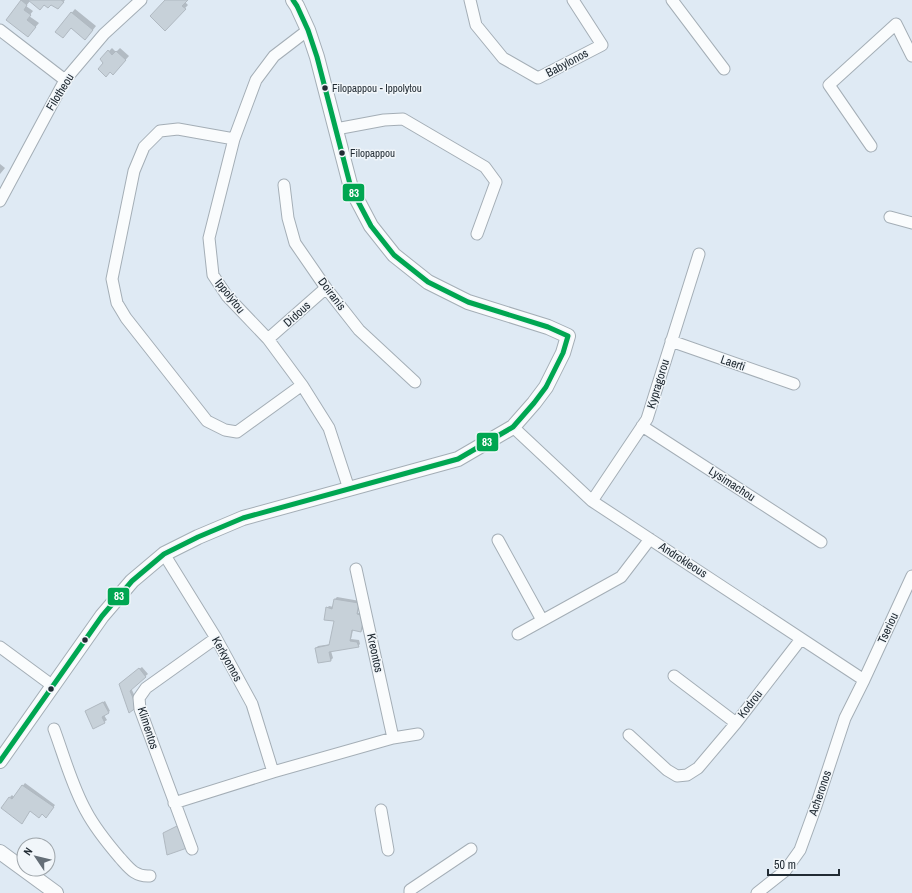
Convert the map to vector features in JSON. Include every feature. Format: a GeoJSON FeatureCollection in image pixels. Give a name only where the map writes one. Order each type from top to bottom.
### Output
{"type":"FeatureCollection","features":[{"type":"Feature","properties":{"kind":"street","name":"Filotheou"},"geometry":{"type":"LineString","coordinates":[[0,201],[65,80],[104,34],[141,0]]}},
{"type":"Feature","properties":{"kind":"street"},"geometry":{"type":"LineString","coordinates":[[0,761],[102,616],[132,580],[164,554],[198,537],[243,518],[458,459],[513,427],[534,403],[546,386],[563,353],[568,336],[548,327],[468,302],[428,282],[394,255],[371,226],[351,188],[317,56],[308,30],[293,0]]}},
{"type":"Feature","properties":{"kind":"street","name":"Babylonos"},"geometry":{"type":"LineString","coordinates":[[470,0],[476,25],[503,58],[538,78],[602,45],[573,0]]}},
{"type":"Feature","properties":{"kind":"street"},"geometry":{"type":"LineString","coordinates":[[678,2],[724,69]]}},
{"type":"Feature","properties":{"kind":"street"},"geometry":{"type":"LineString","coordinates":[[871,146],[829,85],[896,24],[912,56]]}},
{"type":"Feature","properties":{"kind":"street"},"geometry":{"type":"LineString","coordinates":[[0,30],[65,80]]}},
{"type":"Feature","properties":{"kind":"street","name":"Ippolytou"},"geometry":{"type":"LineString","coordinates":[[308,30],[274,56],[256,80],[234,139],[209,238],[213,275],[227,296],[268,339],[302,385],[329,428],[349,489]]}},
{"type":"Feature","properties":{"kind":"street"},"geometry":{"type":"LineString","coordinates":[[336,129],[384,120],[403,119],[485,167],[496,182],[477,234]]}},
{"type":"Feature","properties":{"kind":"street"},"geometry":{"type":"LineString","coordinates":[[234,139],[178,128],[160,130],[144,147],[134,171],[112,279],[117,303],[126,318],[207,421],[225,430],[237,432],[302,385]]}},
{"type":"Feature","properties":{"kind":"street","name":"Doiranis"},"geometry":{"type":"LineString","coordinates":[[284,185],[288,218],[295,243],[326,288],[359,330],[415,382]]}},
{"type":"Feature","properties":{"kind":"street"},"geometry":{"type":"LineString","coordinates":[[890,217],[912,223]]}},
{"type":"Feature","properties":{"kind":"street","name":"Kypragorou"},"geometry":{"type":"LineString","coordinates":[[592,501],[647,419],[699,254]]}},
{"type":"Feature","properties":{"kind":"street","name":"Didous"},"geometry":{"type":"LineString","coordinates":[[268,339],[326,288]]}},
{"type":"Feature","properties":{"kind":"street","name":"Laerti"},"geometry":{"type":"LineString","coordinates":[[671,341],[794,384]]}},
{"type":"Feature","properties":{"kind":"street","name":"Lysimachou"},"geometry":{"type":"LineString","coordinates":[[642,426],[821,542]]}},
{"type":"Feature","properties":{"kind":"street","name":"Androkleous"},"geometry":{"type":"LineString","coordinates":[[513,427],[592,501],[864,680]]}},
{"type":"Feature","properties":{"kind":"street"},"geometry":{"type":"LineString","coordinates":[[518,634],[621,577],[650,539]]}},
{"type":"Feature","properties":{"kind":"street"},"geometry":{"type":"LineString","coordinates":[[498,540],[542,620]]}},
{"type":"Feature","properties":{"kind":"street","name":"Kerkyomos"},"geometry":{"type":"LineString","coordinates":[[164,554],[216,638],[252,704],[273,772]]}},
{"type":"Feature","properties":{"kind":"street","name":"Kreontos"},"geometry":{"type":"LineString","coordinates":[[356,569],[393,738]]}},
{"type":"Feature","properties":{"kind":"street","name":"Tseriou"},"geometry":{"type":"LineString","coordinates":[[864,680],[912,576]]}},
{"type":"Feature","properties":{"kind":"street","name":"Klimentos"},"geometry":{"type":"LineString","coordinates":[[192,849],[140,709],[139,698],[146,688],[216,638]]}},
{"type":"Feature","properties":{"kind":"street","name":"Kodrou"},"geometry":{"type":"LineString","coordinates":[[629,735],[667,770],[677,776],[687,775],[698,768],[801,639]]}},
{"type":"Feature","properties":{"kind":"street"},"geometry":{"type":"LineString","coordinates":[[0,647],[53,686]]}},
{"type":"Feature","properties":{"kind":"street"},"geometry":{"type":"LineString","coordinates":[[674,676],[736,722]]}},
{"type":"Feature","properties":{"kind":"street","name":"Acheronos"},"geometry":{"type":"LineString","coordinates":[[757,893],[785,871],[800,850],[845,718],[864,680]]}},
{"type":"Feature","properties":{"kind":"street"},"geometry":{"type":"LineString","coordinates":[[54,729],[78,796],[86,812],[113,850],[135,874],[143,877],[150,876]]}},
{"type":"Feature","properties":{"kind":"street"},"geometry":{"type":"LineString","coordinates":[[174,803],[273,772],[393,738],[418,734]]}},
{"type":"Feature","properties":{"kind":"street"},"geometry":{"type":"LineString","coordinates":[[381,810],[388,850]]}},
{"type":"Feature","properties":{"kind":"street"},"geometry":{"type":"LineString","coordinates":[[410,893],[410,890],[471,849]]}},
{"type":"Feature","properties":{"kind":"street"},"geometry":{"type":"LineString","coordinates":[[0,852],[56,893]]}},
{"type":"Feature","properties":{"kind":"building"},"geometry":{"type":"Polygon","coordinates":[[[21,0],[27,5],[24,10],[31,15],[27,20],[36,27],[28,37],[6,20],[21,0]]]}},
{"type":"Feature","properties":{"kind":"building"},"geometry":{"type":"Polygon","coordinates":[[[28,0],[61,0],[64,2],[58,9],[51,5],[48,8],[44,5],[40,10],[28,0]]]}},
{"type":"Feature","properties":{"kind":"building"},"geometry":{"type":"Polygon","coordinates":[[[165,0],[188,0],[182,6],[186,9],[165,31],[150,16],[165,0]]]}},
{"type":"Feature","properties":{"kind":"building"},"geometry":{"type":"Polygon","coordinates":[[[71,12],[93,30],[85,40],[71,28],[63,38],[55,32],[71,12]]]}},
{"type":"Feature","properties":{"kind":"building"},"geometry":{"type":"Polygon","coordinates":[[[108,50],[112,55],[116,51],[126,60],[113,75],[110,72],[106,77],[98,69],[103,63],[100,59],[108,50]]]}},
{"type":"Feature","properties":{"kind":"building"},"geometry":{"type":"Polygon","coordinates":[[[334,599],[359,603],[357,614],[364,616],[361,632],[352,630],[350,641],[357,642],[359,647],[329,652],[331,661],[318,663],[315,648],[329,645],[334,621],[324,620],[326,607],[332,609],[334,599]]]}},
{"type":"Feature","properties":{"kind":"building"},"geometry":{"type":"Polygon","coordinates":[[[139,668],[146,677],[130,691],[137,707],[129,713],[119,684],[139,668]]]}},
{"type":"Feature","properties":{"kind":"building"},"geometry":{"type":"Polygon","coordinates":[[[103,702],[109,713],[102,717],[105,723],[93,729],[85,711],[103,702]]]}},
{"type":"Feature","properties":{"kind":"building"},"geometry":{"type":"Polygon","coordinates":[[[22,785],[54,807],[46,818],[42,814],[39,818],[30,811],[22,824],[1,808],[9,797],[12,799],[22,785]]]}},
{"type":"Feature","properties":{"kind":"building"},"geometry":{"type":"Polygon","coordinates":[[[179,825],[187,848],[167,855],[163,833],[179,825]]]}},
{"type":"Feature","properties":{"kind":"transit line","name":"83"},"geometry":{"type":"LineString","coordinates":[[0,761],[102,616],[132,581],[164,554],[198,537],[243,518],[458,459],[513,427],[546,387],[563,353],[568,336],[548,327],[468,302],[428,282],[394,255],[371,226],[351,188],[317,57],[308,30],[293,0]]}},
{"type":"Feature","properties":{"kind":"place","name":"Filopappou - Ippolytou"},"geometry":{"type":"Point","coordinates":[325,88]}},
{"type":"Feature","properties":{"kind":"place","name":"Filopappou"},"geometry":{"type":"Point","coordinates":[342,153]}}]}
